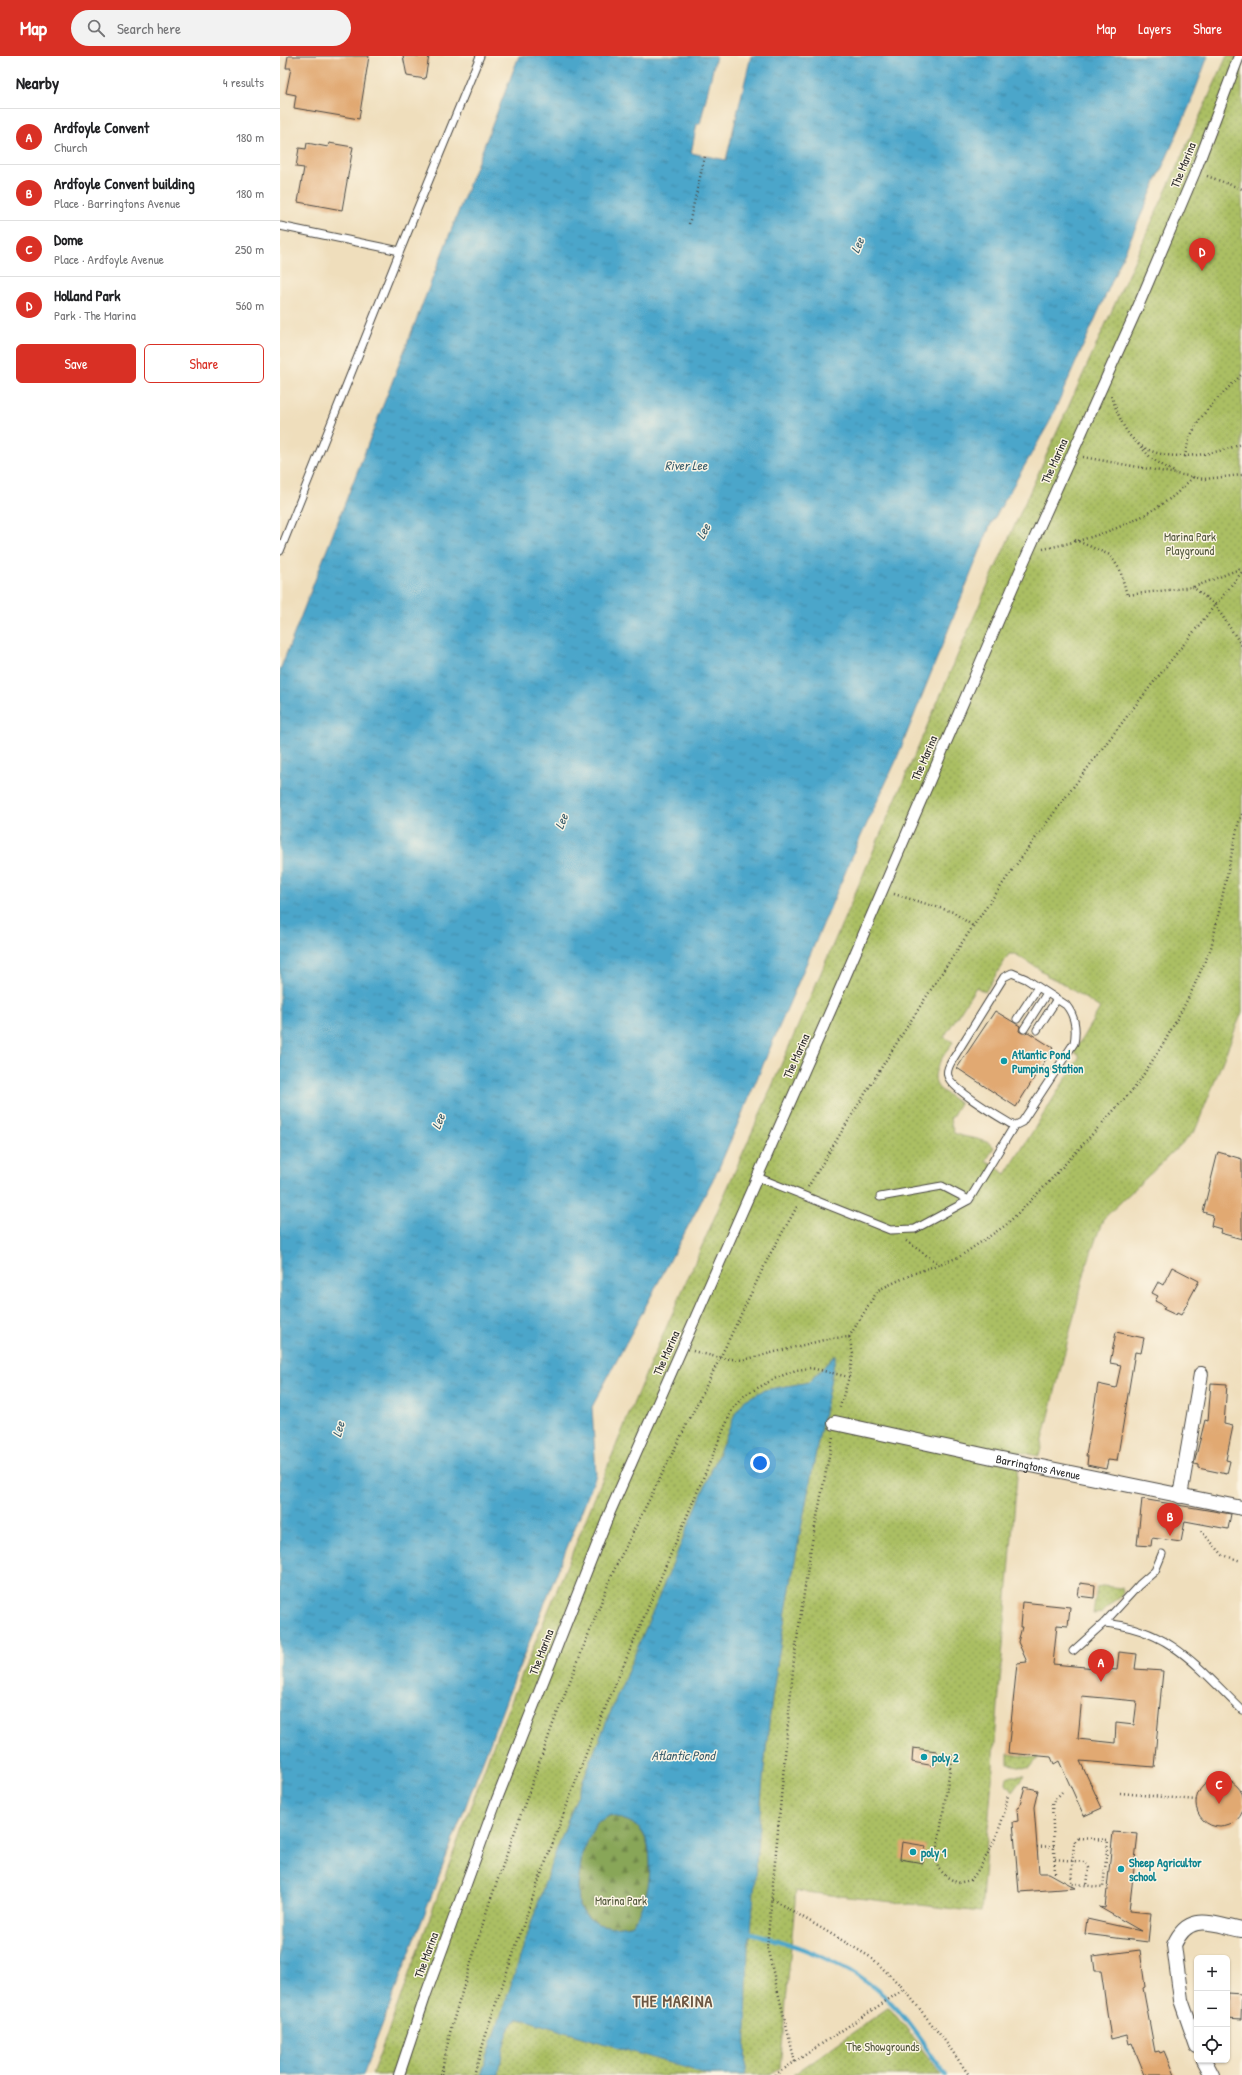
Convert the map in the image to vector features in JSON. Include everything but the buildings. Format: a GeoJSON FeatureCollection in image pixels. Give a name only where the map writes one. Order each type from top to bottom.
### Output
{"type":"FeatureCollection","features":[{"type":"Feature","properties":{"kind":"street","name":"The Marina"},"geometry":{"type":"LineString","coordinates":[[399,2075],[426,1994],[497,1799],[609,1514],[882,890],[1028,551],[1105,381],[1195,172],[1239,56]]}},
{"type":"Feature","properties":{"kind":"street"},"geometry":{"type":"LineString","coordinates":[[1180,1496],[1201,1374]]}},
{"type":"Feature","properties":{"kind":"street","name":"Barringtons Avenue"},"geometry":{"type":"LineString","coordinates":[[835,1423],[1242,1508]]}},
{"type":"Feature","properties":{"kind":"street"},"geometry":{"type":"LineString","coordinates":[[1194,2037],[1181,2000],[1174,1945],[1177,1938],[1186,1926],[1201,1921],[1242,1930]]}},
{"type":"Feature","properties":{"kind":"street"},"geometry":{"type":"LineString","coordinates":[[1206,2063],[1212,2075]]}},
{"type":"Feature","properties":{"kind":"lane"},"geometry":{"type":"LineString","coordinates":[[280,551],[480,56]]}},
{"type":"Feature","properties":{"kind":"lane"},"geometry":{"type":"LineString","coordinates":[[280,226],[400,251]]}},
{"type":"Feature","properties":{"kind":"lane"},"geometry":{"type":"LineString","coordinates":[[757,1177],[890,1230],[915,1229],[969,1200],[1014,1126],[1022,1122],[1074,1043],[1076,1029],[1070,1010],[1057,999],[1019,975],[1012,973],[1004,977],[948,1068],[948,1076],[956,1088],[1014,1126]]}},
{"type":"Feature","properties":{"kind":"lane"},"geometry":{"type":"LineString","coordinates":[[1017,1019],[1038,987]]}},
{"type":"Feature","properties":{"kind":"lane"},"geometry":{"type":"LineString","coordinates":[[1024,1029],[1047,993]]}},
{"type":"Feature","properties":{"kind":"lane"},"geometry":{"type":"LineString","coordinates":[[1037,1030],[1057,999]]}},
{"type":"Feature","properties":{"kind":"lane"},"geometry":{"type":"LineString","coordinates":[[880,1197],[942,1186],[969,1200]]}},
{"type":"Feature","properties":{"kind":"lane"},"geometry":{"type":"LineString","coordinates":[[1073,1651],[1104,1623],[1139,1585],[1155,1571],[1162,1554]]}},
{"type":"Feature","properties":{"kind":"lane"},"geometry":{"type":"LineString","coordinates":[[1104,1623],[1123,1625],[1145,1631],[1166,1641],[1189,1659],[1242,1710]]}},
{"type":"Feature","properties":{"kind":"path"},"geometry":{"type":"LineString","coordinates":[[689,224],[705,156]]}},
{"type":"Feature","properties":{"kind":"path"},"geometry":{"type":"LineString","coordinates":[[1195,172],[1242,189]]}},
{"type":"Feature","properties":{"kind":"path"},"geometry":{"type":"LineString","coordinates":[[1185,457],[1186,444],[1199,418],[1242,374]]}},
{"type":"Feature","properties":{"kind":"path"},"geometry":{"type":"LineString","coordinates":[[1105,381],[1124,427],[1132,438],[1152,459],[1179,475]]}},
{"type":"Feature","properties":{"kind":"path"},"geometry":{"type":"LineString","coordinates":[[1132,438],[1145,448],[1185,457],[1213,453],[1242,444]]}},
{"type":"Feature","properties":{"kind":"path"},"geometry":{"type":"LineString","coordinates":[[1071,455],[1193,477],[1217,479],[1242,475]]}},
{"type":"Feature","properties":{"kind":"path"},"geometry":{"type":"LineString","coordinates":[[1028,551],[1114,530],[1169,500],[1193,477]]}},
{"type":"Feature","properties":{"kind":"path"},"geometry":{"type":"LineString","coordinates":[[1075,540],[1110,555],[1120,570],[1127,595],[1193,587],[1242,568]]}},
{"type":"Feature","properties":{"kind":"path"},"geometry":{"type":"LineString","coordinates":[[441,2075],[451,2028],[488,1907],[553,1724],[614,1570],[720,1358],[769,1256],[803,1195],[893,1048],[973,926],[1099,753],[1242,572]]}},
{"type":"Feature","properties":{"kind":"path"},"geometry":{"type":"LineString","coordinates":[[1193,587],[1215,605],[1242,646]]}},
{"type":"Feature","properties":{"kind":"path"},"geometry":{"type":"LineString","coordinates":[[795,2062],[767,1947],[794,1659],[811,1547],[835,1423],[849,1377],[853,1354],[849,1337],[878,1290],[959,1257],[1006,1225],[1046,1185],[1136,1086],[1165,1041],[1190,995],[1211,948],[1238,825],[1242,814]]}},
{"type":"Feature","properties":{"kind":"path"},"geometry":{"type":"LineString","coordinates":[[882,890],[953,912],[973,926]]}},
{"type":"Feature","properties":{"kind":"path"},"geometry":{"type":"LineString","coordinates":[[890,1230],[940,1264]]}},
{"type":"Feature","properties":{"kind":"path"},"geometry":{"type":"LineString","coordinates":[[683,1347],[691,1351],[720,1358],[743,1360],[832,1338],[849,1337]]}},
{"type":"Feature","properties":{"kind":"path"},"geometry":{"type":"LineString","coordinates":[[474,2075],[490,2021],[528,1910],[587,1751],[732,1410],[743,1396],[763,1384],[796,1370],[811,1368],[849,1377]]}},
{"type":"Feature","properties":{"kind":"path"},"geometry":{"type":"LineString","coordinates":[[1201,1531],[1223,1554],[1241,1562]]}},
{"type":"Feature","properties":{"kind":"path"},"geometry":{"type":"LineString","coordinates":[[952,1755],[936,1852],[938,1868],[947,1878],[958,1883],[971,1880],[985,1860],[998,1832],[1005,1813],[1008,1795]]}},
{"type":"Feature","properties":{"kind":"path"},"geometry":{"type":"LineString","coordinates":[[1055,1873],[1052,1803],[1062,1792]]}},
{"type":"Feature","properties":{"kind":"path"},"geometry":{"type":"LineString","coordinates":[[1120,1794],[1196,1800]]}},
{"type":"Feature","properties":{"kind":"path"},"geometry":{"type":"LineString","coordinates":[[1076,1839],[1108,1840],[1103,1888],[1071,1883],[1073,1861],[1074,1842],[1076,1839]]}},
{"type":"Feature","properties":{"kind":"path"},"geometry":{"type":"LineString","coordinates":[[1037,1847],[1054,1846]]}},
{"type":"Feature","properties":{"kind":"path"},"geometry":{"type":"LineString","coordinates":[[1055,1858],[1084,1862],[1089,1868],[1087,1885]]}},
{"type":"Feature","properties":{"kind":"path"},"geometry":{"type":"LineString","coordinates":[[772,1899],[872,1958],[904,1989],[945,2041],[969,2075]]}},
{"type":"Feature","properties":{"kind":"path"},"geometry":{"type":"LineString","coordinates":[[775,2075],[904,1989]]}},
{"type":"Feature","properties":{"kind":"green space","name":"Marina Park"},"geometry":{"type":"Polygon","coordinates":[[[1227,56],[1242,56],[1242,1012],[1195,1131],[1103,1219],[1086,1267],[1039,1456],[1019,1452],[981,1912],[796,1891],[780,2069],[770,2075],[372,2075],[492,1748],[641,1385],[763,1107],[990,580],[1227,56]],[[1009,954],[985,992],[976,987],[944,1037],[953,1042],[941,1059],[935,1079],[941,1090],[960,1103],[950,1120],[954,1133],[985,1141],[994,1147],[986,1161],[1006,1174],[1080,1056],[1074,1052],[1100,1008],[1057,980],[1047,977],[1047,974],[1015,954],[1009,954]]]}},
{"type":"Feature","properties":{"kind":"green space"},"geometry":{"type":"Polygon","coordinates":[[[1097,1587],[1122,1588],[1123,1593],[1102,1613],[1093,1614],[1097,1587]]]}},
{"type":"Feature","properties":{"kind":"green space"},"geometry":{"type":"Polygon","coordinates":[[[1008,1754],[1038,1758],[1030,1768],[1008,1764],[1008,1754]]]}},
{"type":"Feature","properties":{"kind":"green space"},"geometry":{"type":"Polygon","coordinates":[[[1024,1776],[1012,1792],[1006,1784],[1007,1777],[1024,1776]]]}},
{"type":"Feature","properties":{"kind":"green space"},"geometry":{"type":"Polygon","coordinates":[[[611,1815],[634,1824],[641,1831],[649,1851],[650,1863],[648,1887],[642,1909],[631,1925],[612,1927],[598,1924],[587,1917],[579,1907],[578,1885],[582,1854],[596,1822],[611,1815]]]}},
{"type":"Feature","properties":{"kind":"green space","name":"The Showgrounds"},"geometry":{"type":"Polygon","coordinates":[[[889,2007],[942,2075],[793,2075],[889,2007]]]}},
{"type":"Feature","properties":{"kind":"water","name":"River Lee"},"geometry":{"type":"Polygon","coordinates":[[[519,56],[716,56],[700,124],[697,124],[691,153],[726,160],[751,56],[1208,56],[1189,107],[1049,423],[990,526],[895,763],[857,845],[718,1170],[592,1407],[596,1475],[510,1690],[363,2075],[280,2075],[280,670],[519,56]]]}},
{"type":"Feature","properties":{"kind":"water","name":"Atlantic Pond"},"geometry":{"type":"Polygon","coordinates":[[[836,1354],[794,1564],[769,1722],[760,1812],[751,1933],[748,1945],[745,2075],[709,2075],[519,2018],[514,2022],[507,2035],[499,2075],[481,2075],[550,1867],[596,1747],[736,1412],[745,1400],[764,1390],[809,1382],[836,1354]],[[611,1815],[596,1823],[582,1854],[578,1885],[579,1907],[587,1917],[598,1924],[612,1927],[631,1925],[639,1914],[648,1887],[650,1863],[646,1840],[641,1831],[634,1824],[611,1815]]]}},
{"type":"Feature","properties":{"kind":"waterway"},"geometry":{"type":"LineString","coordinates":[[751,1933],[811,1952],[830,1960],[866,1981],[897,2009],[946,2075]]}},
{"type":"Feature","properties":{"kind":"place","name":"Holland Park"},"geometry":{"type":"Point","coordinates":[1202,271]}},
{"type":"Feature","properties":{"kind":"place","name":"Atlantic Pond Pumping Station"},"geometry":{"type":"Point","coordinates":[1004,1061]}},
{"type":"Feature","properties":{"kind":"place","name":"Ardfoyle Convent building"},"geometry":{"type":"Point","coordinates":[1170,1536]}},
{"type":"Feature","properties":{"kind":"place","name":"Ardfoyle Convent"},"geometry":{"type":"Point","coordinates":[1101,1682]}},
{"type":"Feature","properties":{"kind":"place","name":"poly 2"},"geometry":{"type":"Point","coordinates":[924,1757]}},
{"type":"Feature","properties":{"kind":"place","name":"Dome"},"geometry":{"type":"Point","coordinates":[1219,1804]}},
{"type":"Feature","properties":{"kind":"place","name":"poly 1"},"geometry":{"type":"Point","coordinates":[913,1852]}},
{"type":"Feature","properties":{"kind":"place","name":"Sheep Agricultor school"},"geometry":{"type":"Point","coordinates":[1121,1869]}},
{"type":"Feature","properties":{"kind":"district","name":"THE MARINA"},"geometry":{"type":"Point","coordinates":[673,2001]}},
{"type":"Feature","properties":{"kind":"water label","name":"Lee"},"geometry":{"type":"Point","coordinates":[857,245]}},
{"type":"Feature","properties":{"kind":"water label","name":"Lee"},"geometry":{"type":"Point","coordinates":[703,531]}},
{"type":"Feature","properties":{"kind":"water label","name":"Lee"},"geometry":{"type":"Point","coordinates":[561,821]}},
{"type":"Feature","properties":{"kind":"water label","name":"Lee"},"geometry":{"type":"Point","coordinates":[438,1121]}},
{"type":"Feature","properties":{"kind":"water label","name":"Lee"},"geometry":{"type":"Point","coordinates":[338,1429]}},
{"type":"Feature","properties":{"kind":"park label","name":"Marina Park Playground"},"geometry":{"type":"Point","coordinates":[1190,543]}}]}
